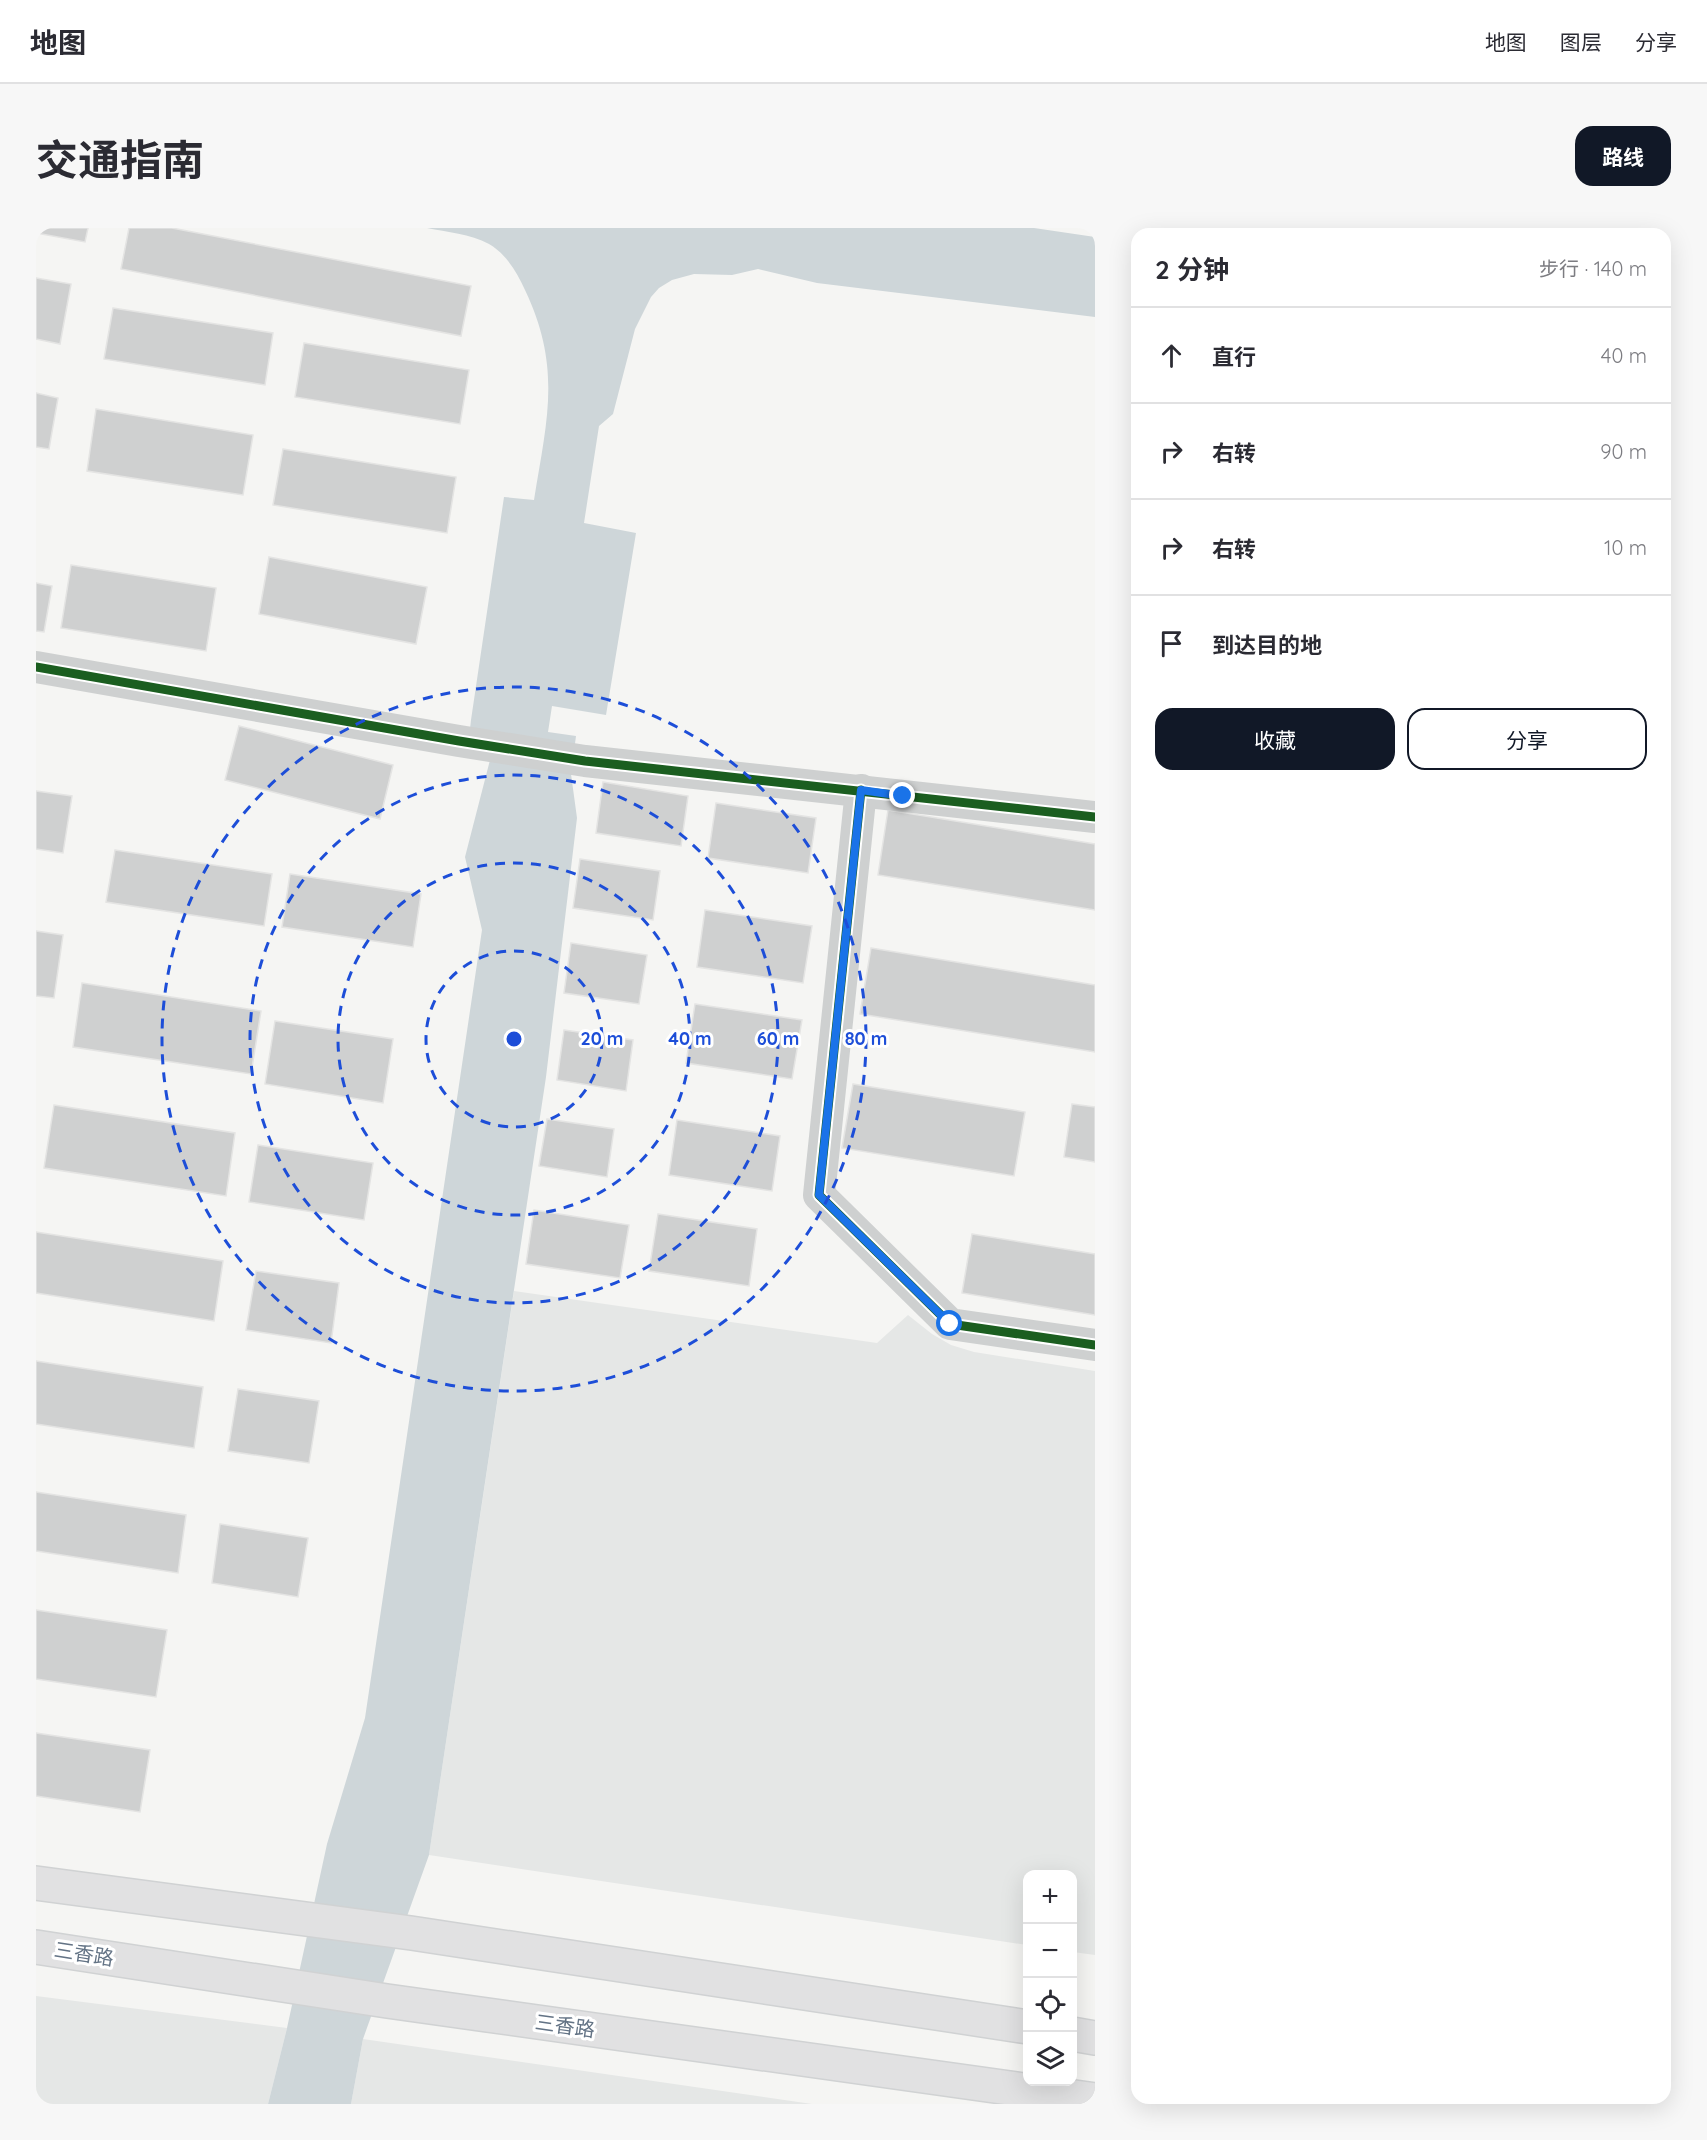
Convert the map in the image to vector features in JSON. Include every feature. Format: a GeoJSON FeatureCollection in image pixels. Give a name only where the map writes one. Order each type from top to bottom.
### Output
{"type":"FeatureCollection","features":[{"type":"Feature","properties":{"kind":"main road"},"geometry":{"type":"LineString","coordinates":[[36,1883],[411,1933],[1023,2027]]}},
{"type":"Feature","properties":{"kind":"main road","name":"三香路"},"geometry":{"type":"LineString","coordinates":[[36,1947],[387,2001],[1095,2100]]}},
{"type":"Feature","properties":{"kind":"main road"},"geometry":{"type":"LineString","coordinates":[[1077,2035],[1095,2038]]}},
{"type":"Feature","properties":{"kind":"street"},"geometry":{"type":"LineString","coordinates":[[36,667],[585,761],[1095,817]]}},
{"type":"Feature","properties":{"kind":"street"},"geometry":{"type":"LineString","coordinates":[[861,790],[819,1195],[950,1324],[1095,1345]]}},
{"type":"Feature","properties":{"kind":"shaded area"},"geometry":{"type":"Polygon","coordinates":[[[427,228],[1034,228],[1095,237],[1095,317],[817,283],[758,269],[732,275],[694,274],[672,280],[659,288],[651,297],[635,329],[613,414],[599,426],[584,523],[636,533],[606,715],[552,706],[548,732],[576,736],[571,774],[577,818],[546,1077],[429,1855],[363,2039],[351,2104],[268,2104],[327,1844],[365,1718],[482,930],[465,857],[490,760],[467,756],[471,720],[504,497],[534,500],[547,419],[548,369],[544,344],[537,318],[515,270],[501,253],[489,244],[466,236],[427,228]]]}},
{"type":"Feature","properties":{"kind":"shaded area"},"geometry":{"type":"Polygon","coordinates":[[[514,1291],[877,1343],[908,1315],[932,1334],[951,1345],[974,1352],[1095,1371],[1095,1955],[1077,1953],[1077,1870],[1023,1870],[1023,1944],[429,1855],[514,1291]]]}},
{"type":"Feature","properties":{"kind":"shaded area"},"geometry":{"type":"Polygon","coordinates":[[[36,1996],[287,2028],[268,2104],[36,2104],[36,1996]]]}},
{"type":"Feature","properties":{"kind":"shaded area"},"geometry":{"type":"Polygon","coordinates":[[[363,2039],[812,2104],[351,2104],[363,2039]]]}},
{"type":"Feature","properties":{"kind":"building"},"geometry":{"type":"Polygon","coordinates":[[[36,228],[88,228],[85,242],[36,233],[36,228]]]}},
{"type":"Feature","properties":{"kind":"building"},"geometry":{"type":"Polygon","coordinates":[[[129,228],[172,228],[471,286],[461,336],[121,269],[129,228]]]}},
{"type":"Feature","properties":{"kind":"building"},"geometry":{"type":"Polygon","coordinates":[[[36,278],[71,284],[60,344],[36,339],[36,278]]]}},
{"type":"Feature","properties":{"kind":"building"},"geometry":{"type":"Polygon","coordinates":[[[113,308],[273,333],[265,385],[104,359],[113,308]]]}},
{"type":"Feature","properties":{"kind":"building"},"geometry":{"type":"Polygon","coordinates":[[[304,343],[469,370],[460,424],[295,397],[304,343]]]}},
{"type":"Feature","properties":{"kind":"building"},"geometry":{"type":"Polygon","coordinates":[[[36,393],[58,398],[49,449],[36,447],[36,393]]]}},
{"type":"Feature","properties":{"kind":"building"},"geometry":{"type":"Polygon","coordinates":[[[96,409],[253,435],[243,495],[87,471],[96,409]]]}},
{"type":"Feature","properties":{"kind":"building"},"geometry":{"type":"Polygon","coordinates":[[[283,449],[456,477],[447,533],[273,505],[283,449]]]}},
{"type":"Feature","properties":{"kind":"building"},"geometry":{"type":"Polygon","coordinates":[[[269,557],[427,587],[416,644],[259,614],[269,557]]]}},
{"type":"Feature","properties":{"kind":"building"},"geometry":{"type":"Polygon","coordinates":[[[71,565],[216,588],[206,651],[61,628],[71,565]]]}},
{"type":"Feature","properties":{"kind":"building"},"geometry":{"type":"Polygon","coordinates":[[[36,583],[52,586],[44,632],[36,631],[36,583]]]}},
{"type":"Feature","properties":{"kind":"building"},"geometry":{"type":"Polygon","coordinates":[[[239,726],[393,765],[380,819],[225,780],[239,726]]]}},
{"type":"Feature","properties":{"kind":"building"},"geometry":{"type":"Polygon","coordinates":[[[603,782],[688,796],[681,846],[596,833],[603,782]]]}},
{"type":"Feature","properties":{"kind":"building"},"geometry":{"type":"Polygon","coordinates":[[[36,791],[72,796],[63,853],[36,849],[36,791]]]}},
{"type":"Feature","properties":{"kind":"building"},"geometry":{"type":"Polygon","coordinates":[[[716,803],[816,818],[808,873],[708,858],[716,803]]]}},
{"type":"Feature","properties":{"kind":"building"},"geometry":{"type":"Polygon","coordinates":[[[888,810],[1095,844],[1095,910],[878,875],[888,810]]]}},
{"type":"Feature","properties":{"kind":"building"},"geometry":{"type":"Polygon","coordinates":[[[115,850],[272,874],[264,926],[106,902],[115,850]]]}},
{"type":"Feature","properties":{"kind":"building"},"geometry":{"type":"Polygon","coordinates":[[[580,859],[660,871],[653,920],[573,908],[580,859]]]}},
{"type":"Feature","properties":{"kind":"building"},"geometry":{"type":"Polygon","coordinates":[[[290,874],[421,894],[413,947],[282,927],[290,874]]]}},
{"type":"Feature","properties":{"kind":"building"},"geometry":{"type":"Polygon","coordinates":[[[705,910],[812,926],[803,983],[697,967],[705,910]]]}},
{"type":"Feature","properties":{"kind":"building"},"geometry":{"type":"Polygon","coordinates":[[[36,931],[63,935],[54,998],[36,996],[36,931]]]}},
{"type":"Feature","properties":{"kind":"building"},"geometry":{"type":"Polygon","coordinates":[[[571,943],[647,955],[639,1004],[564,993],[571,943]]]}},
{"type":"Feature","properties":{"kind":"building"},"geometry":{"type":"Polygon","coordinates":[[[871,948],[1095,985],[1095,1052],[860,1014],[871,948]]]}},
{"type":"Feature","properties":{"kind":"building"},"geometry":{"type":"Polygon","coordinates":[[[82,983],[261,1011],[251,1074],[73,1047],[82,983]]]}},
{"type":"Feature","properties":{"kind":"building"},"geometry":{"type":"Polygon","coordinates":[[[695,1004],[802,1020],[792,1079],[686,1063],[695,1004]]]}},
{"type":"Feature","properties":{"kind":"building"},"geometry":{"type":"Polygon","coordinates":[[[275,1021],[393,1039],[383,1103],[265,1084],[275,1021]]]}},
{"type":"Feature","properties":{"kind":"building"},"geometry":{"type":"Polygon","coordinates":[[[564,1030],[633,1040],[626,1091],[557,1080],[564,1030]]]}},
{"type":"Feature","properties":{"kind":"building"},"geometry":{"type":"Polygon","coordinates":[[[853,1084],[1025,1112],[1014,1176],[842,1148],[853,1084]]]}},
{"type":"Feature","properties":{"kind":"building"},"geometry":{"type":"Polygon","coordinates":[[[1072,1104],[1095,1107],[1095,1162],[1064,1157],[1072,1104]]]}},
{"type":"Feature","properties":{"kind":"building"},"geometry":{"type":"Polygon","coordinates":[[[54,1105],[235,1133],[226,1196],[44,1168],[54,1105]]]}},
{"type":"Feature","properties":{"kind":"building"},"geometry":{"type":"Polygon","coordinates":[[[547,1119],[614,1129],[607,1177],[539,1166],[547,1119]]]}},
{"type":"Feature","properties":{"kind":"building"},"geometry":{"type":"Polygon","coordinates":[[[677,1120],[780,1136],[772,1191],[669,1175],[677,1120]]]}},
{"type":"Feature","properties":{"kind":"building"},"geometry":{"type":"Polygon","coordinates":[[[258,1145],[373,1163],[364,1220],[249,1202],[258,1145]]]}},
{"type":"Feature","properties":{"kind":"building"},"geometry":{"type":"Polygon","coordinates":[[[534,1210],[629,1225],[620,1278],[526,1264],[534,1210]]]}},
{"type":"Feature","properties":{"kind":"building"},"geometry":{"type":"Polygon","coordinates":[[[658,1214],[757,1229],[749,1286],[649,1271],[658,1214]]]}},
{"type":"Feature","properties":{"kind":"building"},"geometry":{"type":"Polygon","coordinates":[[[36,1232],[223,1261],[214,1321],[36,1293],[36,1232]]]}},
{"type":"Feature","properties":{"kind":"building"},"geometry":{"type":"Polygon","coordinates":[[[972,1234],[1095,1254],[1095,1315],[962,1293],[972,1234]]]}},
{"type":"Feature","properties":{"kind":"building"},"geometry":{"type":"Polygon","coordinates":[[[256,1271],[339,1283],[331,1343],[246,1330],[256,1271]]]}},
{"type":"Feature","properties":{"kind":"building"},"geometry":{"type":"Polygon","coordinates":[[[36,1361],[203,1387],[194,1448],[36,1424],[36,1361]]]}},
{"type":"Feature","properties":{"kind":"building"},"geometry":{"type":"Polygon","coordinates":[[[238,1389],[319,1401],[309,1463],[228,1451],[238,1389]]]}},
{"type":"Feature","properties":{"kind":"building"},"geometry":{"type":"Polygon","coordinates":[[[36,1492],[186,1515],[178,1573],[36,1551],[36,1492]]]}},
{"type":"Feature","properties":{"kind":"building"},"geometry":{"type":"Polygon","coordinates":[[[220,1524],[308,1538],[298,1597],[212,1583],[220,1524]]]}},
{"type":"Feature","properties":{"kind":"building"},"geometry":{"type":"Polygon","coordinates":[[[36,1610],[167,1630],[156,1697],[36,1679],[36,1610]]]}},
{"type":"Feature","properties":{"kind":"building"},"geometry":{"type":"Polygon","coordinates":[[[36,1733],[150,1750],[140,1812],[36,1796],[36,1733]]]}},
{"type":"Feature","properties":{"kind":"cycle path"},"geometry":{"type":"LineString","coordinates":[[36,667],[585,761],[1095,817]]}},
{"type":"Feature","properties":{"kind":"cycle path"},"geometry":{"type":"LineString","coordinates":[[861,790],[819,1195],[950,1324],[1095,1345]]}},
{"type":"Feature","properties":{"kind":"route"},"geometry":{"type":"LineString","coordinates":[[903,796],[861,790],[819,1195],[950,1324]]}}]}
